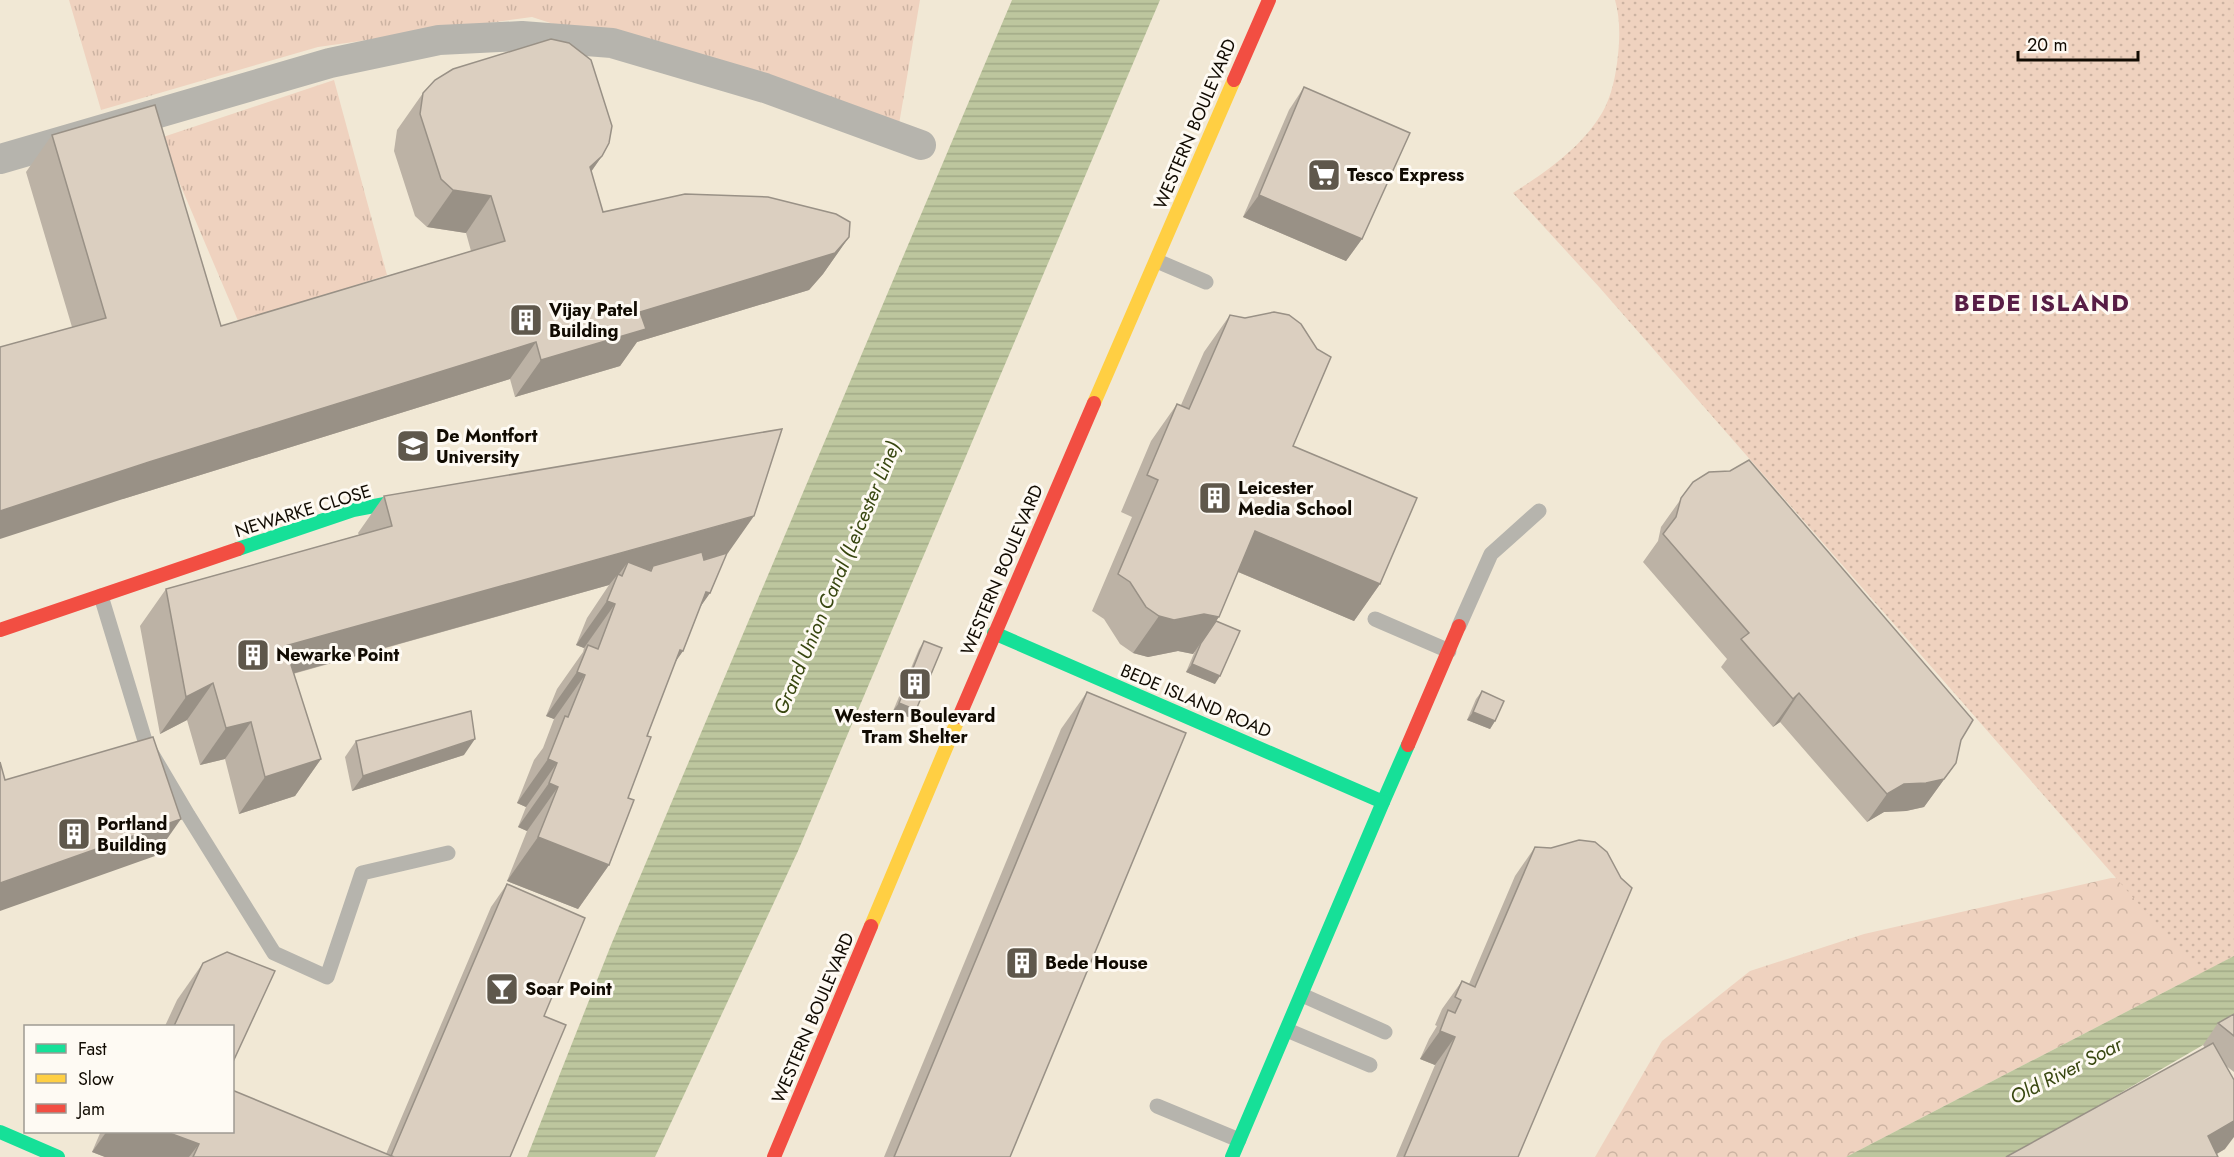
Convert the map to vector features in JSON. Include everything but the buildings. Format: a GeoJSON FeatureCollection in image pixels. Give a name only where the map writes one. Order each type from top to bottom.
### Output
{"type":"FeatureCollection","features":[{"type":"Feature","properties":{"kind":"street","name":"WESTERN BOULEVARD"},"geometry":{"type":"LineString","coordinates":[[774,1157],[994,633],[1269,0]]}},
{"type":"Feature","properties":{"kind":"street"},"geometry":{"type":"LineString","coordinates":[[0,159],[330,63],[439,40],[522,36],[612,43],[765,88],[921,145]]}},
{"type":"Feature","properties":{"kind":"street","name":"NEWARKE CLOSE"},"geometry":{"type":"LineString","coordinates":[[0,630],[353,510],[433,495]]}},
{"type":"Feature","properties":{"kind":"street"},"geometry":{"type":"LineString","coordinates":[[1232,1157],[1459,626]]}},
{"type":"Feature","properties":{"kind":"street","name":"BEDE ISLAND ROAD"},"geometry":{"type":"LineString","coordinates":[[994,633],[1383,802]]}},
{"type":"Feature","properties":{"kind":"street"},"geometry":{"type":"LineString","coordinates":[[0,1132],[58,1157]]}},
{"type":"Feature","properties":{"kind":"lane"},"geometry":{"type":"LineString","coordinates":[[1156,261],[1206,282]]}},
{"type":"Feature","properties":{"kind":"lane"},"geometry":{"type":"LineString","coordinates":[[1459,626],[1491,554],[1539,511]]}},
{"type":"Feature","properties":{"kind":"lane"},"geometry":{"type":"LineString","coordinates":[[101,596],[146,744],[274,953],[327,977],[362,873],[448,853]]}},
{"type":"Feature","properties":{"kind":"lane"},"geometry":{"type":"LineString","coordinates":[[1375,619],[1449,651]]}},
{"type":"Feature","properties":{"kind":"lane"},"geometry":{"type":"LineString","coordinates":[[1302,995],[1385,1032]]}},
{"type":"Feature","properties":{"kind":"lane"},"geometry":{"type":"LineString","coordinates":[[1287,1030],[1370,1065]]}},
{"type":"Feature","properties":{"kind":"lane"},"geometry":{"type":"LineString","coordinates":[[1157,1106],[1239,1140]]}},
{"type":"Feature","properties":{"kind":"green space"},"geometry":{"type":"Polygon","coordinates":[[[69,0],[920,0],[897,136],[532,17],[318,47],[101,110],[69,0]]]}},
{"type":"Feature","properties":{"kind":"green space"},"geometry":{"type":"Polygon","coordinates":[[[1615,0],[2234,0],[2234,956],[2200,974],[1600,288],[1513,193],[1550,168],[1573,148],[1594,126],[1602,113],[1613,85],[1618,55],[1619,27],[1615,0]]]}},
{"type":"Feature","properties":{"kind":"green space"},"geometry":{"type":"Polygon","coordinates":[[[334,80],[387,275],[239,323],[174,170],[148,142],[334,80]]]}},
{"type":"Feature","properties":{"kind":"green space"},"geometry":{"type":"Polygon","coordinates":[[[2111,878],[2157,879],[2234,956],[1846,1157],[1595,1157],[1662,1041],[1750,971],[1864,934],[2111,878]]]}},
{"type":"Feature","properties":{"kind":"water","name":"Grand Union Canal (Leicester Line)"},"geometry":{"type":"Polygon","coordinates":[[[1012,0],[1160,0],[798,851],[655,1157],[527,1157],[611,945],[1012,0]]]}},
{"type":"Feature","properties":{"kind":"water","name":"Old River Soar"},"geometry":{"type":"Polygon","coordinates":[[[2234,956],[2234,1027],[2010,1157],[1846,1157],[2234,956]]]}},
{"type":"Feature","properties":{"kind":"traffic: fast"},"geometry":{"type":"LineString","coordinates":[[238,549],[353,510],[422,497]]}},
{"type":"Feature","properties":{"kind":"traffic: fast"},"geometry":{"type":"LineString","coordinates":[[994,633],[1383,802],[1408,745]]}},
{"type":"Feature","properties":{"kind":"traffic: fast"},"geometry":{"type":"LineString","coordinates":[[1232,1157],[1383,802]]}},
{"type":"Feature","properties":{"kind":"traffic: fast"},"geometry":{"type":"LineString","coordinates":[[0,1132],[58,1157]]}},
{"type":"Feature","properties":{"kind":"traffic: slow"},"geometry":{"type":"LineString","coordinates":[[1094,403],[1234,80]]}},
{"type":"Feature","properties":{"kind":"traffic: slow"},"geometry":{"type":"LineString","coordinates":[[871,926],[959,717]]}},
{"type":"Feature","properties":{"kind":"traffic: jam"},"geometry":{"type":"LineString","coordinates":[[1234,80],[1269,0]]}},
{"type":"Feature","properties":{"kind":"traffic: jam"},"geometry":{"type":"LineString","coordinates":[[959,717],[1094,403]]}},
{"type":"Feature","properties":{"kind":"traffic: jam"},"geometry":{"type":"LineString","coordinates":[[0,630],[238,549]]}},
{"type":"Feature","properties":{"kind":"traffic: jam"},"geometry":{"type":"LineString","coordinates":[[1408,745],[1459,626]]}},
{"type":"Feature","properties":{"kind":"traffic: jam"},"geometry":{"type":"LineString","coordinates":[[774,1157],[871,926]]}},
{"type":"Feature","properties":{"kind":"place","name":"Tesco Express"},"geometry":{"type":"Point","coordinates":[1324,175]}},
{"type":"Feature","properties":{"kind":"place","name":"Vijay Patel Building"},"geometry":{"type":"Point","coordinates":[526,320]}},
{"type":"Feature","properties":{"kind":"place","name":"De Montfort University"},"geometry":{"type":"Point","coordinates":[413,446]}},
{"type":"Feature","properties":{"kind":"place","name":"Leicester Media School"},"geometry":{"type":"Point","coordinates":[1215,498]}},
{"type":"Feature","properties":{"kind":"place","name":"Newarke Point"},"geometry":{"type":"Point","coordinates":[253,655]}},
{"type":"Feature","properties":{"kind":"place","name":"Western Boulevard Tram Shelter"},"geometry":{"type":"Point","coordinates":[915,684]}},
{"type":"Feature","properties":{"kind":"place","name":"Portland Building"},"geometry":{"type":"Point","coordinates":[74,834]}},
{"type":"Feature","properties":{"kind":"place","name":"Bede House"},"geometry":{"type":"Point","coordinates":[1022,963]}},
{"type":"Feature","properties":{"kind":"place","name":"Soar Point"},"geometry":{"type":"Point","coordinates":[502,989]}},
{"type":"Feature","properties":{"kind":"district","name":"BEDE ISLAND"},"geometry":{"type":"Point","coordinates":[2042,302]}}]}
